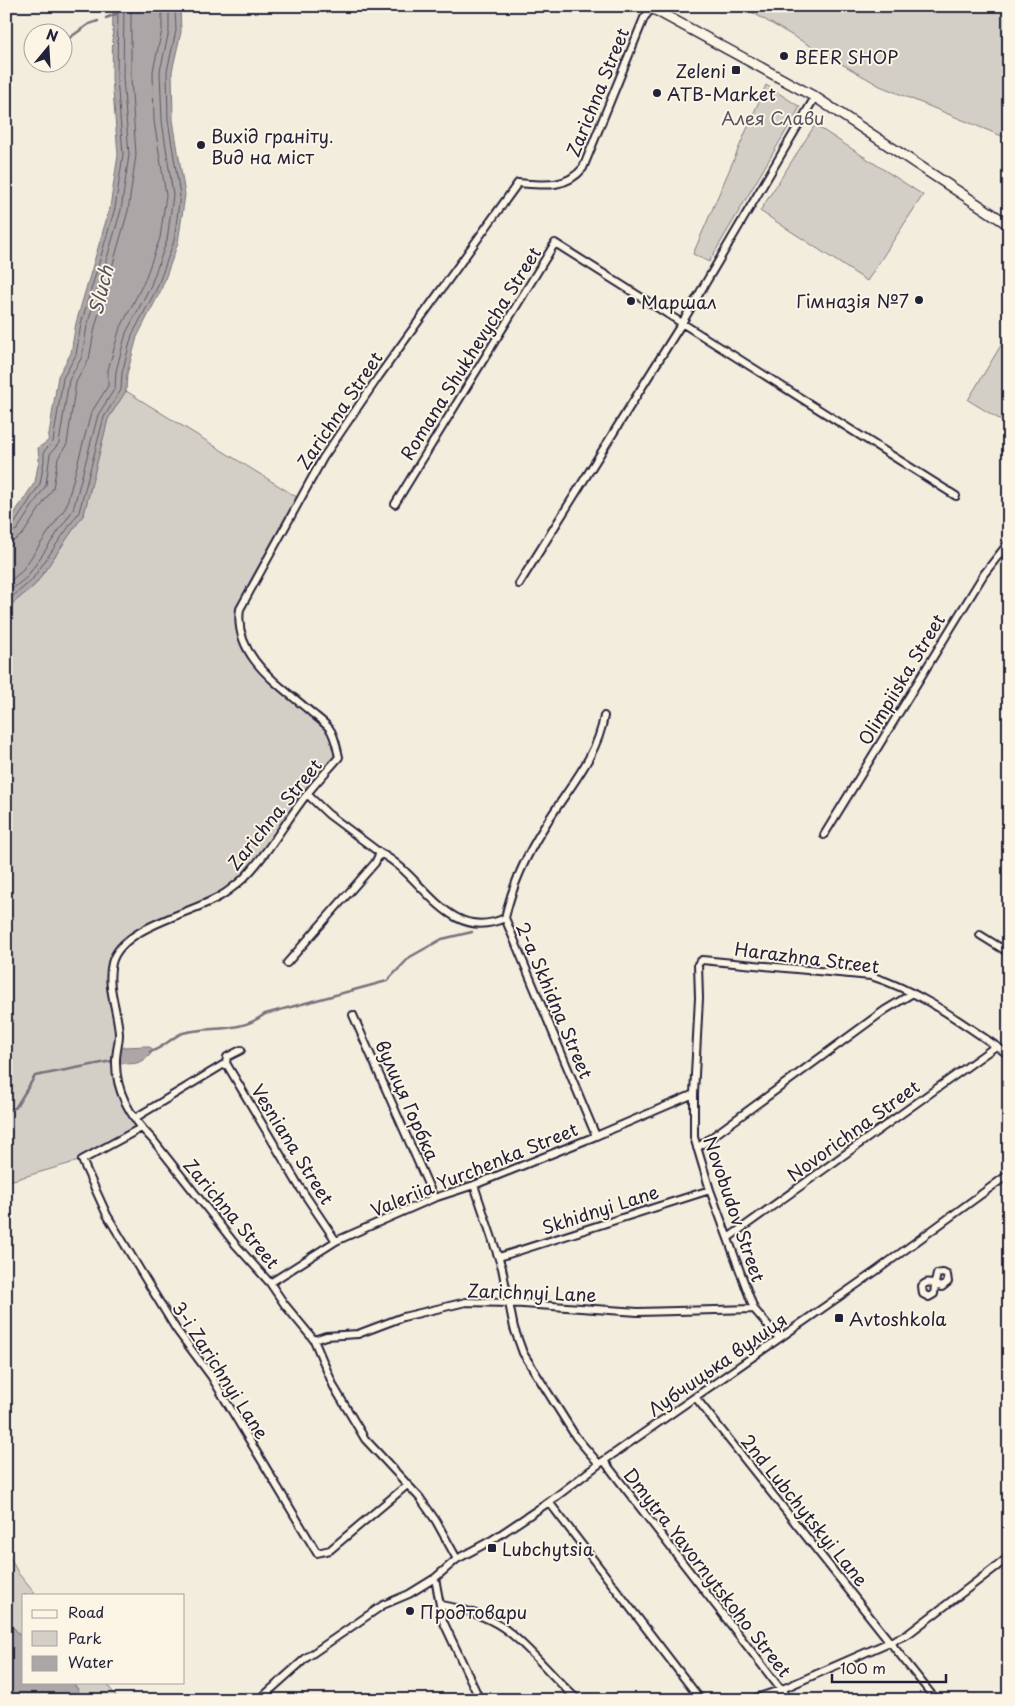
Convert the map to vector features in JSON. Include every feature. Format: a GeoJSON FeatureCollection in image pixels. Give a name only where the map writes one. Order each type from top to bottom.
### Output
{"type":"FeatureCollection","features":[{"type":"Feature","properties":{"kind":"main road"},"geometry":{"type":"LineString","coordinates":[[650,7],[815,96],[1009,225]]}},
{"type":"Feature","properties":{"kind":"street","name":"Zarichna Street"},"geometry":{"type":"LineString","coordinates":[[457,1559],[436,1521],[420,1498],[406,1486],[365,1439],[334,1387],[314,1340],[285,1306],[270,1283],[235,1244],[153,1140],[141,1128],[135,1118],[120,1092],[117,1079],[116,1061],[119,1033],[110,982],[112,962],[118,949],[162,921],[221,896],[242,878],[274,841],[307,794],[339,757],[330,729],[263,670],[250,656],[242,639],[238,624],[240,609],[319,465],[379,376],[518,183],[541,185],[563,183],[571,181],[583,168],[650,7]]}},
{"type":"Feature","properties":{"kind":"street"},"geometry":{"type":"LineString","coordinates":[[519,584],[682,323],[815,96]]}},
{"type":"Feature","properties":{"kind":"street","name":"Romana Shukhevycha Street"},"geometry":{"type":"LineString","coordinates":[[395,504],[555,243],[956,496]]}},
{"type":"Feature","properties":{"kind":"street","name":"Olimpiiska Street"},"geometry":{"type":"LineString","coordinates":[[824,835],[984,574],[1009,542]]}},
{"type":"Feature","properties":{"kind":"street","name":"2-a Skhidna Street"},"geometry":{"type":"LineString","coordinates":[[596,1136],[505,918],[510,894],[544,826],[590,758],[602,727],[604,716]]}},
{"type":"Feature","properties":{"kind":"street"},"geometry":{"type":"LineString","coordinates":[[307,794],[328,814],[402,867],[446,912],[462,921],[476,925],[492,924],[505,918]]}},
{"type":"Feature","properties":{"kind":"street"},"geometry":{"type":"LineString","coordinates":[[287,963],[375,863],[380,852]]}},
{"type":"Feature","properties":{"kind":"street"},"geometry":{"type":"LineString","coordinates":[[980,935],[1009,953]]}},
{"type":"Feature","properties":{"kind":"street","name":"Harazhna Street"},"geometry":{"type":"LineString","coordinates":[[702,960],[871,976],[894,983],[1009,1054]]}},
{"type":"Feature","properties":{"kind":"street","name":"Novobudov Street"},"geometry":{"type":"LineString","coordinates":[[702,960],[698,964],[697,972],[699,998],[698,1055],[693,1122],[697,1148],[710,1190],[754,1310],[779,1338]]}},
{"type":"Feature","properties":{"kind":"street"},"geometry":{"type":"LineString","coordinates":[[697,1148],[885,1010],[913,993]]}},
{"type":"Feature","properties":{"kind":"street","name":"вулиця Горбка"},"geometry":{"type":"LineString","coordinates":[[353,1015],[434,1198]]}},
{"type":"Feature","properties":{"kind":"street","name":"Novorichna Street"},"geometry":{"type":"LineString","coordinates":[[728,1238],[996,1046]]}},
{"type":"Feature","properties":{"kind":"street"},"geometry":{"type":"LineString","coordinates":[[135,1118],[226,1062],[228,1057],[241,1050]]}},
{"type":"Feature","properties":{"kind":"street","name":"Vesniana Street"},"geometry":{"type":"LineString","coordinates":[[226,1062],[299,1186],[336,1241]]}},
{"type":"Feature","properties":{"kind":"street","name":"Valeriia Yurchenka Street"},"geometry":{"type":"LineString","coordinates":[[270,1283],[336,1241],[434,1198],[474,1185],[694,1094]]}},
{"type":"Feature","properties":{"kind":"street","name":"3-i Zarichnyi Lane"},"geometry":{"type":"LineString","coordinates":[[141,1128],[82,1160],[107,1214],[146,1280],[176,1330],[211,1376],[317,1553],[330,1550],[406,1486]]}},
{"type":"Feature","properties":{"kind":"street","name":"Лубчицька вулиця"},"geometry":{"type":"LineString","coordinates":[[259,1700],[306,1658],[382,1605],[409,1594],[437,1576],[457,1559],[492,1540],[549,1502],[601,1463],[876,1271],[1009,1174]]}},
{"type":"Feature","properties":{"kind":"street","name":"Dmytra Yavornytskoho Street"},"geometry":{"type":"LineString","coordinates":[[474,1185],[499,1257],[522,1353],[576,1437],[601,1463],[789,1700]]}},
{"type":"Feature","properties":{"kind":"street","name":"Skhidnyi Lane"},"geometry":{"type":"LineString","coordinates":[[499,1257],[710,1190]]}},
{"type":"Feature","properties":{"kind":"street"},"geometry":{"type":"LineString","coordinates":[[935,1284],[934,1294],[929,1297],[923,1294],[922,1286],[925,1283],[928,1282],[942,1287],[948,1282],[947,1275],[940,1272],[937,1274],[935,1284]]}},
{"type":"Feature","properties":{"kind":"street","name":"Zarichnyi Lane"},"geometry":{"type":"LineString","coordinates":[[314,1340],[326,1336],[358,1334],[440,1307],[466,1302],[638,1312],[754,1310]]}},
{"type":"Feature","properties":{"kind":"street","name":"2nd Lubchytskyi Lane"},"geometry":{"type":"LineString","coordinates":[[696,1398],[936,1700]]}},
{"type":"Feature","properties":{"kind":"street"},"geometry":{"type":"LineString","coordinates":[[549,1502],[701,1700]]}},
{"type":"Feature","properties":{"kind":"street"},"geometry":{"type":"LineString","coordinates":[[750,1700],[780,1690],[908,1634],[1009,1557]]}},
{"type":"Feature","properties":{"kind":"street"},"geometry":{"type":"LineString","coordinates":[[437,1576],[443,1621],[480,1700]]}},
{"type":"Feature","properties":{"kind":"street"},"geometry":{"type":"LineString","coordinates":[[441,1605],[483,1618],[508,1631],[559,1684],[578,1700]]}},
{"type":"Feature","properties":{"kind":"green space"},"geometry":{"type":"Polygon","coordinates":[[[741,6],[1009,6],[1009,139],[880,86],[741,6]]]}},
{"type":"Feature","properties":{"kind":"green space","name":"Алея Слави"},"geometry":{"type":"Polygon","coordinates":[[[766,85],[800,107],[709,262],[693,254],[766,85]]]}},
{"type":"Feature","properties":{"kind":"green space"},"geometry":{"type":"Polygon","coordinates":[[[815,125],[923,195],[867,281],[760,211],[815,125]]]}},
{"type":"Feature","properties":{"kind":"green space"},"geometry":{"type":"Polygon","coordinates":[[[1009,332],[1009,425],[968,400],[1009,332]]]}},
{"type":"Feature","properties":{"kind":"green space"},"geometry":{"type":"Polygon","coordinates":[[[126,391],[300,499],[240,609],[238,624],[250,656],[330,729],[339,757],[243,879],[221,896],[167,918],[118,949],[110,983],[119,1033],[117,1079],[141,1128],[82,1160],[6,1182],[6,609],[35,585],[84,514],[108,419],[126,391]]]}},
{"type":"Feature","properties":{"kind":"green space"},"geometry":{"type":"Polygon","coordinates":[[[6,1549],[18,1573],[35,1594],[22,1594],[22,1638],[6,1619],[6,1549]]]}},
{"type":"Feature","properties":{"kind":"green space"},"geometry":{"type":"Polygon","coordinates":[[[74,1684],[107,1684],[119,1700],[74,1699],[79,1691],[74,1684]]]}},
{"type":"Feature","properties":{"kind":"water","name":"Sluch"},"geometry":{"type":"Polygon","coordinates":[[[113,6],[180,6],[181,32],[172,71],[173,120],[185,195],[178,243],[161,290],[137,337],[127,374],[126,391],[108,419],[84,514],[35,585],[6,609],[6,526],[35,482],[39,460],[38,448],[48,441],[58,376],[71,353],[76,323],[110,207],[118,155],[112,79],[113,6]]]}},
{"type":"Feature","properties":{"kind":"water"},"geometry":{"type":"Polygon","coordinates":[[[147,1046],[153,1049],[151,1054],[143,1061],[133,1064],[118,1062],[119,1049],[123,1047],[147,1046]]]}},
{"type":"Feature","properties":{"kind":"water"},"geometry":{"type":"Polygon","coordinates":[[[6,1619],[22,1638],[22,1684],[74,1684],[79,1692],[77,1697],[74,1698],[76,1700],[6,1700],[6,1619]]]}},
{"type":"Feature","properties":{"kind":"waterway"},"geometry":{"type":"LineString","coordinates":[[106,18],[116,14]]}},
{"type":"Feature","properties":{"kind":"waterway"},"geometry":{"type":"LineString","coordinates":[[72,36],[89,24],[98,21]]}},
{"type":"Feature","properties":{"kind":"waterway"},"geometry":{"type":"LineString","coordinates":[[150,1052],[160,1048],[183,1033],[236,1027],[265,1014],[387,981],[410,957],[442,939],[472,932]]}},
{"type":"Feature","properties":{"kind":"waterway"},"geometry":{"type":"LineString","coordinates":[[6,1112],[16,1107],[35,1076],[112,1061]]}},
{"type":"Feature","properties":{"kind":"place","name":"BEER SHOP"},"geometry":{"type":"Point","coordinates":[784,56]}},
{"type":"Feature","properties":{"kind":"place","name":"Zeleni"},"geometry":{"type":"Point","coordinates":[736,70]}},
{"type":"Feature","properties":{"kind":"place","name":"ATB-Market"},"geometry":{"type":"Point","coordinates":[657,93]}},
{"type":"Feature","properties":{"kind":"place","name":"Вихід граніту. Вид на міст"},"geometry":{"type":"Point","coordinates":[201,145]}},
{"type":"Feature","properties":{"kind":"place","name":"Гімназія №7"},"geometry":{"type":"Point","coordinates":[919,300]}},
{"type":"Feature","properties":{"kind":"place","name":"Маршал"},"geometry":{"type":"Point","coordinates":[631,301]}},
{"type":"Feature","properties":{"kind":"place","name":"Avtoshkola"},"geometry":{"type":"Point","coordinates":[839,1318]}},
{"type":"Feature","properties":{"kind":"place","name":"Lubchytsia"},"geometry":{"type":"Point","coordinates":[492,1548]}},
{"type":"Feature","properties":{"kind":"place","name":"Продтовари"},"geometry":{"type":"Point","coordinates":[410,1611]}}]}
